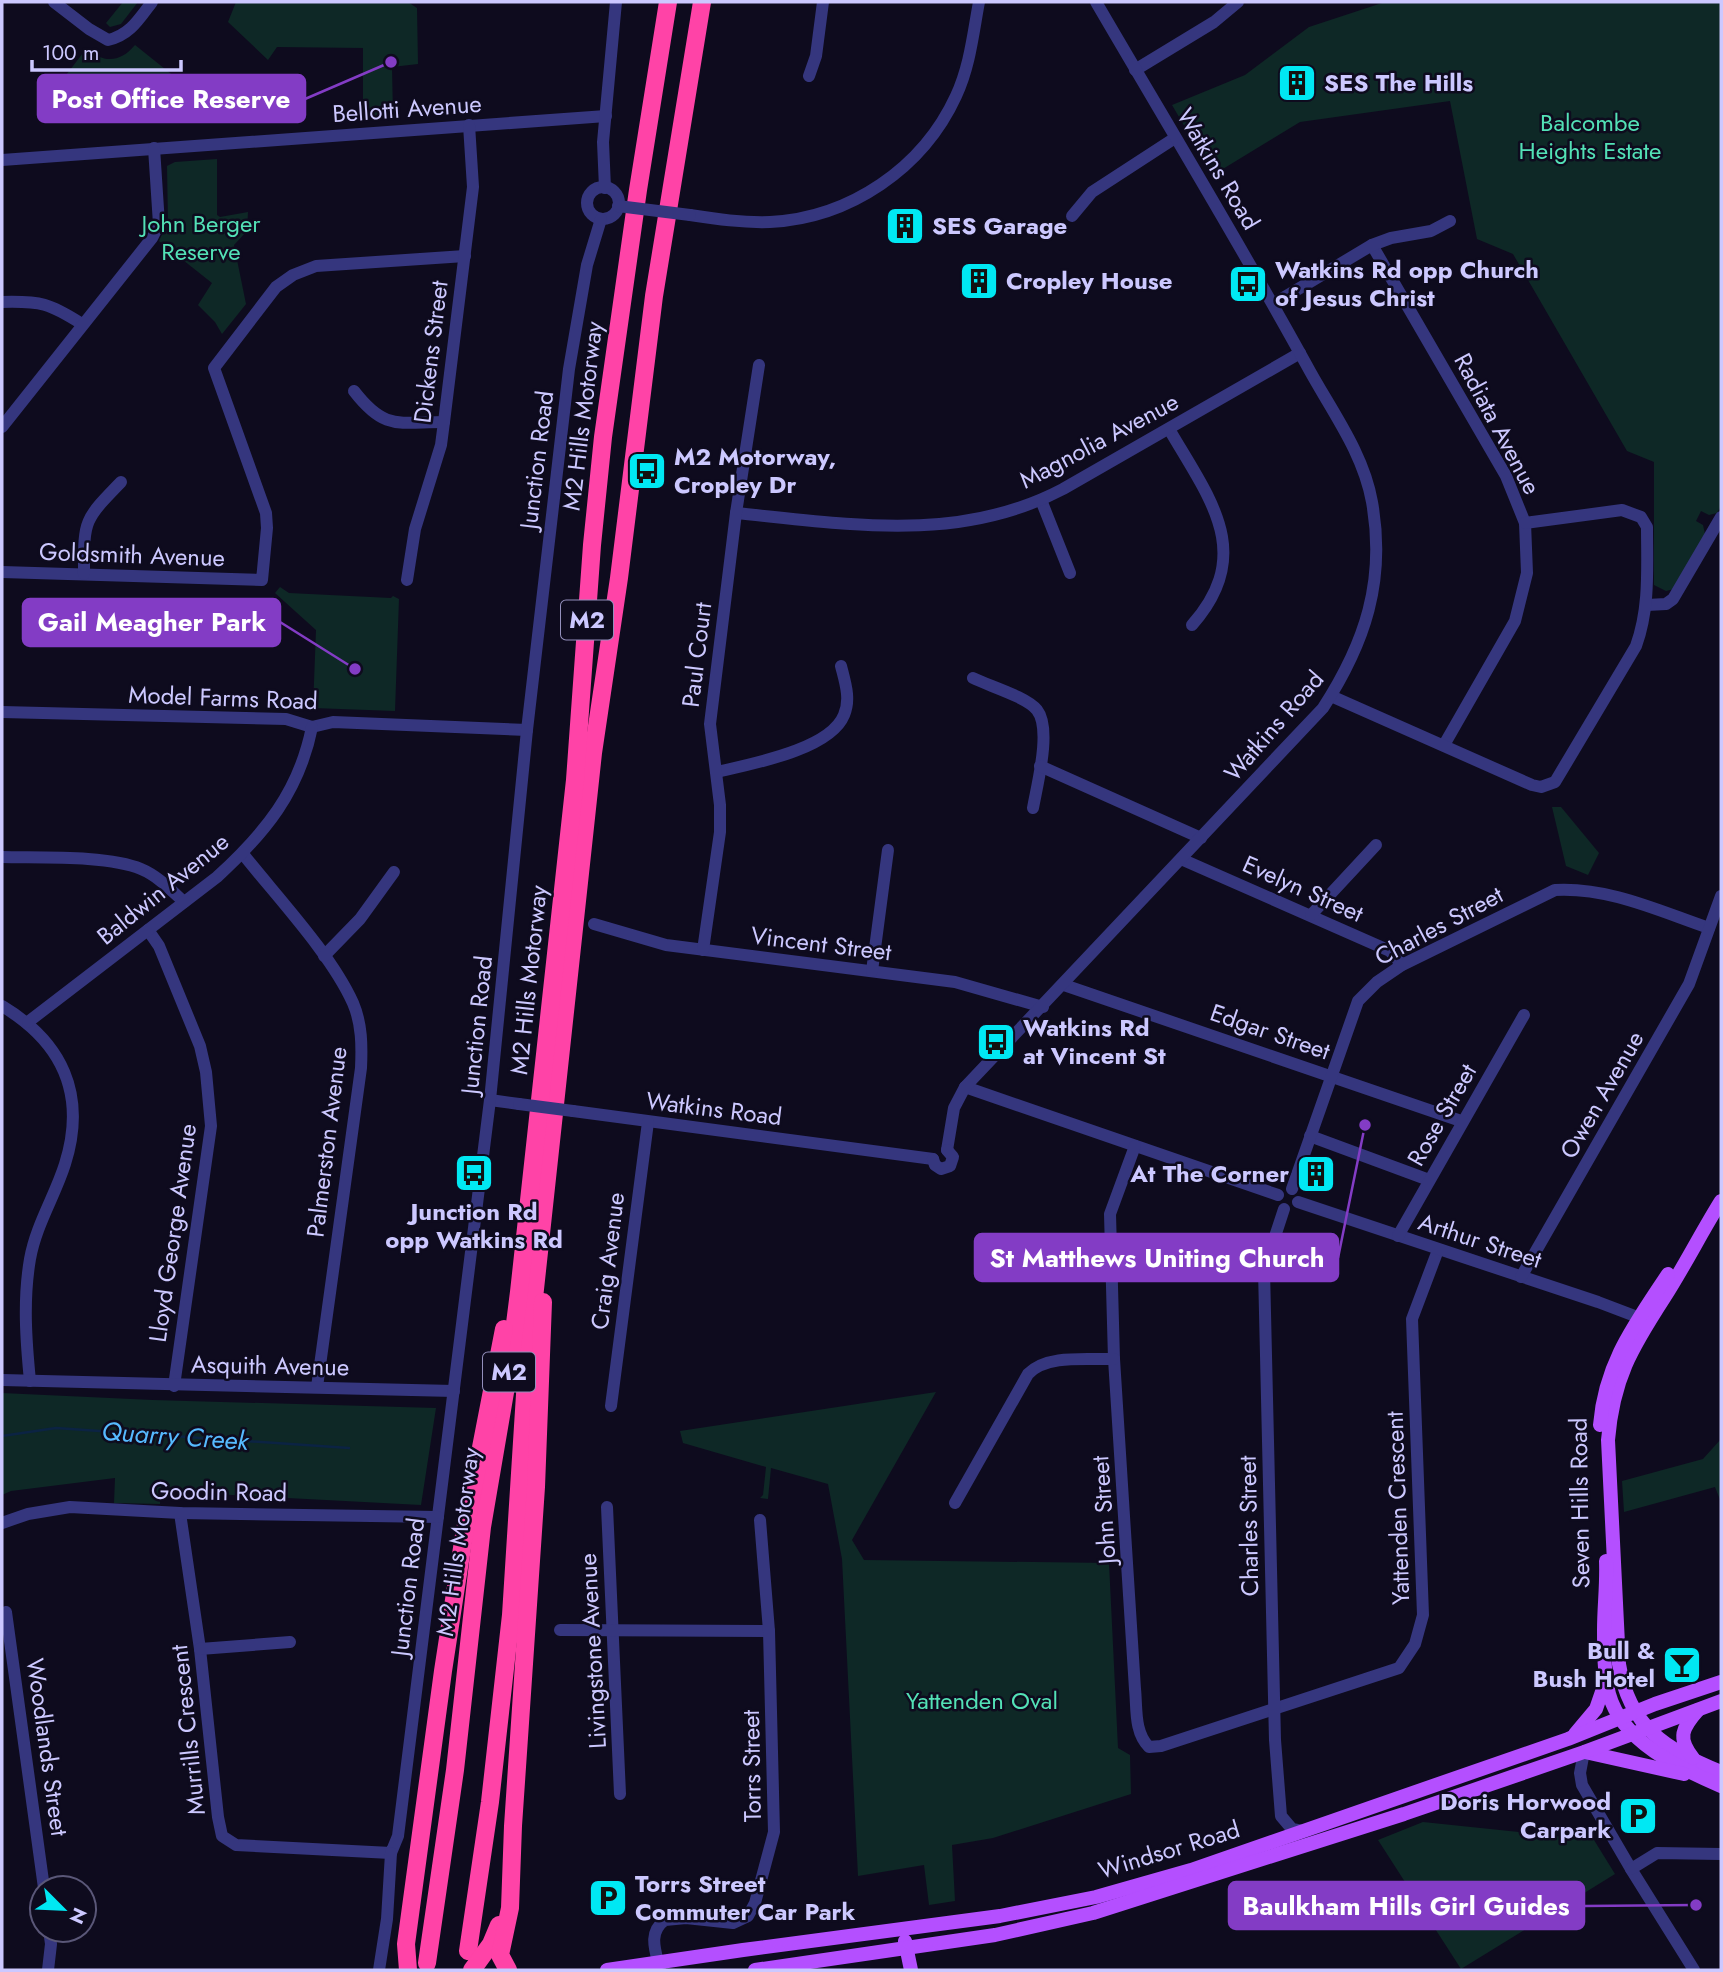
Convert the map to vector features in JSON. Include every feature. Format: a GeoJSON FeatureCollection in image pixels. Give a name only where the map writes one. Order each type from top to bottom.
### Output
{"type":"FeatureCollection","features":[{"type":"Feature","properties":{"kind":"highway","name":"M2 Hills Motorway"},"geometry":{"type":"LineString","coordinates":[[427,1963],[455,1770],[480,1540],[512,1352],[575,780],[592,545],[603,437],[668,2]]}},
{"type":"Feature","properties":{"kind":"highway","name":"M2 Hills Motorway"},"geometry":{"type":"LineString","coordinates":[[468,1951],[488,1814],[510,1626],[527,1363],[593,753],[619,578],[654,296],[702,2]]}},
{"type":"Feature","properties":{"kind":"highway"},"geometry":{"type":"LineString","coordinates":[[405,1966],[443,1671],[464,1535],[536,1139]]}},
{"type":"Feature","properties":{"kind":"highway"},"geometry":{"type":"LineString","coordinates":[[508,1970],[500,1955],[510,1908],[536,1487],[546,1175]]}},
{"type":"Feature","properties":{"kind":"highway"},"geometry":{"type":"LineString","coordinates":[[472,1970],[491,1944],[499,1926],[511,1867]]}},
{"type":"Feature","properties":{"kind":"main road","name":"Seven Hills Road"},"geometry":{"type":"LineString","coordinates":[[1703,1778],[1673,1762],[1632,1734],[1620,1719],[1609,1696],[1604,1630],[1606,1572],[1599,1438],[1601,1405],[1616,1356],[1644,1320],[1721,1201]]}},
{"type":"Feature","properties":{"kind":"main road","name":"Seven Hills Road"},"geometry":{"type":"LineString","coordinates":[[1644,1320],[1617,1383],[1608,1440],[1619,1664],[1624,1687],[1635,1713],[1646,1728],[1670,1748],[1721,1772]]}},
{"type":"Feature","properties":{"kind":"main road"},"geometry":{"type":"LineString","coordinates":[[1568,1739],[1587,1722],[1596,1709],[1606,1679]]}},
{"type":"Feature","properties":{"kind":"main road","name":"Windsor Road"},"geometry":{"type":"LineString","coordinates":[[607,1970],[659,1966],[1000,1916],[1096,1897],[1191,1870],[1568,1739],[1721,1682]]}},
{"type":"Feature","properties":{"kind":"main road","name":"Windsor Road"},"geometry":{"type":"LineString","coordinates":[[755,1970],[995,1935],[1119,1906],[1391,1819],[1721,1701]]}},
{"type":"Feature","properties":{"kind":"main road"},"geometry":{"type":"LineString","coordinates":[[1696,1762],[1685,1748],[1683,1736],[1684,1726],[1700,1707]]}},
{"type":"Feature","properties":{"kind":"main road"},"geometry":{"type":"LineString","coordinates":[[1584,1752],[1703,1778],[1721,1786]]}},
{"type":"Feature","properties":{"kind":"main road"},"geometry":{"type":"LineString","coordinates":[[903,1929],[911,1970]]}},
{"type":"Feature","properties":{"kind":"street"},"geometry":{"type":"LineString","coordinates":[[54,2],[108,40],[122,37],[129,32],[152,2]]}},
{"type":"Feature","properties":{"kind":"street"},"geometry":{"type":"LineString","coordinates":[[606,188],[591,192],[587,201],[592,215],[601,219],[610,217],[618,206],[616,196],[606,188],[602,156],[616,2]]}},
{"type":"Feature","properties":{"kind":"street"},"geometry":{"type":"LineString","coordinates":[[809,76],[816,56],[824,2]]}},
{"type":"Feature","properties":{"kind":"street"},"geometry":{"type":"LineString","coordinates":[[618,206],[761,222],[802,218],[848,203],[886,182],[926,144],[948,112],[968,63],[979,2]]}},
{"type":"Feature","properties":{"kind":"street","name":"Watkins Road"},"geometry":{"type":"LineString","coordinates":[[491,1100],[933,1159],[935,1165],[941,1169],[950,1167],[953,1157],[947,1150],[954,1108],[965,1087],[1313,720],[1353,659],[1367,616],[1375,561],[1372,501],[1355,451],[1273,304],[1096,2]]}},
{"type":"Feature","properties":{"kind":"street"},"geometry":{"type":"LineString","coordinates":[[1135,70],[1214,22],[1238,2]]}},
{"type":"Feature","properties":{"kind":"street","name":"Bellotti Avenue"},"geometry":{"type":"LineString","coordinates":[[2,160],[606,116]]}},
{"type":"Feature","properties":{"kind":"street","name":"Dickens Street"},"geometry":{"type":"LineString","coordinates":[[407,580],[415,529],[441,445],[473,187],[468,125]]}},
{"type":"Feature","properties":{"kind":"street"},"geometry":{"type":"LineString","coordinates":[[1072,216],[1092,192],[1175,138]]}},
{"type":"Feature","properties":{"kind":"street"},"geometry":{"type":"LineString","coordinates":[[2,427],[152,237],[159,224],[154,148]]}},
{"type":"Feature","properties":{"kind":"street","name":"Junction Road"},"geometry":{"type":"LineString","coordinates":[[391,1853],[398,1836],[491,1100],[527,730],[569,369],[589,254],[601,219]]}},
{"type":"Feature","properties":{"kind":"street"},"geometry":{"type":"LineString","coordinates":[[1273,304],[1372,245],[1391,238],[1431,231],[1450,220]]}},
{"type":"Feature","properties":{"kind":"street","name":"Radiata Avenue"},"geometry":{"type":"LineString","coordinates":[[1372,245],[1506,476],[1525,523],[1527,573],[1515,621],[1444,746]]}},
{"type":"Feature","properties":{"kind":"street","name":"Goldsmith Avenue"},"geometry":{"type":"LineString","coordinates":[[2,572],[262,580],[266,513],[214,368],[276,287],[293,275],[316,265],[465,256]]}},
{"type":"Feature","properties":{"kind":"street"},"geometry":{"type":"LineString","coordinates":[[2,302],[35,301],[55,307],[82,324]]}},
{"type":"Feature","properties":{"kind":"street","name":"Magnolia Avenue"},"geometry":{"type":"LineString","coordinates":[[736,513],[879,527],[912,527],[949,524],[1041,500],[1300,353]]}},
{"type":"Feature","properties":{"kind":"street","name":"Paul Court"},"geometry":{"type":"LineString","coordinates":[[703,950],[720,832],[717,772],[710,723],[736,513],[759,365]]}},
{"type":"Feature","properties":{"kind":"street"},"geometry":{"type":"LineString","coordinates":[[354,391],[368,409],[392,422],[444,422]]}},
{"type":"Feature","properties":{"kind":"street"},"geometry":{"type":"LineString","coordinates":[[1170,429],[1216,511],[1224,534],[1223,564],[1218,584],[1205,610],[1192,625]]}},
{"type":"Feature","properties":{"kind":"street"},"geometry":{"type":"LineString","coordinates":[[84,574],[84,532],[87,520],[121,482]]}},
{"type":"Feature","properties":{"kind":"street"},"geometry":{"type":"LineString","coordinates":[[1041,500],[1070,573]]}},
{"type":"Feature","properties":{"kind":"street"},"geometry":{"type":"LineString","coordinates":[[1331,696],[1532,785],[1541,787],[1555,782],[1636,646],[1647,605],[1647,527],[1641,517],[1622,510],[1525,523]]}},
{"type":"Feature","properties":{"kind":"street"},"geometry":{"type":"LineString","coordinates":[[1647,605],[1666,604],[1673,599],[1721,517]]}},
{"type":"Feature","properties":{"kind":"street"},"geometry":{"type":"LineString","coordinates":[[717,772],[796,752],[835,727],[846,712],[847,688],[841,666]]}},
{"type":"Feature","properties":{"kind":"street"},"geometry":{"type":"LineString","coordinates":[[973,678],[1030,703],[1037,710],[1044,726],[1033,808]]}},
{"type":"Feature","properties":{"kind":"street","name":"Model Farms Road"},"geometry":{"type":"LineString","coordinates":[[2,712],[286,719],[312,727],[333,722],[527,730]]}},
{"type":"Feature","properties":{"kind":"street","name":"Baldwin Avenue"},"geometry":{"type":"LineString","coordinates":[[28,1022],[218,877],[243,854],[265,829],[297,777],[312,727]]}},
{"type":"Feature","properties":{"kind":"street"},"geometry":{"type":"LineString","coordinates":[[1040,766],[1201,838]]}},
{"type":"Feature","properties":{"kind":"street"},"geometry":{"type":"LineString","coordinates":[[1311,915],[1376,845]]}},
{"type":"Feature","properties":{"kind":"street"},"geometry":{"type":"LineString","coordinates":[[872,971],[888,850]]}},
{"type":"Feature","properties":{"kind":"street","name":"Palmerston Avenue"},"geometry":{"type":"LineString","coordinates":[[243,854],[324,956],[353,1004],[362,1045],[317,1387]]}},
{"type":"Feature","properties":{"kind":"street"},"geometry":{"type":"LineString","coordinates":[[2,857],[127,864],[143,869],[160,880],[184,902]]}},
{"type":"Feature","properties":{"kind":"street","name":"Evelyn Street"},"geometry":{"type":"LineString","coordinates":[[1181,859],[1390,951],[1402,965]]}},
{"type":"Feature","properties":{"kind":"street"},"geometry":{"type":"LineString","coordinates":[[324,956],[360,919],[394,872]]}},
{"type":"Feature","properties":{"kind":"street","name":"Charles Street"},"geometry":{"type":"LineString","coordinates":[[1292,1189],[1358,1001],[1377,982],[1402,965],[1555,890],[1574,889],[1617,896],[1709,928]]}},
{"type":"Feature","properties":{"kind":"street","name":"Owen Avenue"},"geometry":{"type":"LineString","coordinates":[[1521,1277],[1689,984],[1721,896]]}},
{"type":"Feature","properties":{"kind":"street","name":"Vincent Street"},"geometry":{"type":"LineString","coordinates":[[594,924],[666,946],[955,982],[1043,1007]]}},
{"type":"Feature","properties":{"kind":"street","name":"Lloyd George Avenue"},"geometry":{"type":"LineString","coordinates":[[148,930],[159,946],[200,1046],[210,1101],[211,1126],[174,1386]]}},
{"type":"Feature","properties":{"kind":"street","name":"Edgar Street"},"geometry":{"type":"LineString","coordinates":[[1064,985],[1461,1121]]}},
{"type":"Feature","properties":{"kind":"street"},"geometry":{"type":"LineString","coordinates":[[2,1006],[28,1022],[49,1044],[63,1068],[72,1096],[73,1129],[65,1164],[30,1256],[26,1297],[30,1381]]}},
{"type":"Feature","properties":{"kind":"street","name":"Rose Street"},"geometry":{"type":"LineString","coordinates":[[1398,1236],[1461,1121],[1524,1015]]}},
{"type":"Feature","properties":{"kind":"street"},"geometry":{"type":"LineString","coordinates":[[965,1087],[1278,1195]]}},
{"type":"Feature","properties":{"kind":"street","name":"Craig Avenue"},"geometry":{"type":"LineString","coordinates":[[611,1406],[648,1122]]}},
{"type":"Feature","properties":{"kind":"street"},"geometry":{"type":"LineString","coordinates":[[1310,1136],[1429,1180]]}},
{"type":"Feature","properties":{"kind":"street","name":"John Street"},"geometry":{"type":"LineString","coordinates":[[1135,1146],[1110,1214],[1114,1359],[1136,1702],[1141,1736],[1149,1746],[1156,1748],[1272,1710]]}},
{"type":"Feature","properties":{"kind":"street"},"geometry":{"type":"LineString","coordinates":[[1292,1189],[1298,1196],[1298,1202],[1292,1209],[1284,1209],[1278,1204],[1278,1195],[1282,1190],[1292,1189]]}},
{"type":"Feature","properties":{"kind":"street","name":"Arthur Street"},"geometry":{"type":"LineString","coordinates":[[1298,1202],[1644,1320]]}},
{"type":"Feature","properties":{"kind":"street","name":"Charles Street"},"geometry":{"type":"LineString","coordinates":[[1284,1209],[1264,1270],[1272,1710],[1281,1816],[1292,1829],[1303,1831]]}},
{"type":"Feature","properties":{"kind":"street","name":"Yattenden Crescent"},"geometry":{"type":"LineString","coordinates":[[1272,1710],[1399,1668],[1415,1644],[1423,1615],[1412,1319],[1438,1250]]}},
{"type":"Feature","properties":{"kind":"street"},"geometry":{"type":"LineString","coordinates":[[955,1503],[1028,1374],[1035,1367],[1056,1361],[1114,1359]]}},
{"type":"Feature","properties":{"kind":"street","name":"Asquith Avenue"},"geometry":{"type":"LineString","coordinates":[[2,1380],[454,1391]]}},
{"type":"Feature","properties":{"kind":"street","name":"Goodin Road"},"geometry":{"type":"LineString","coordinates":[[2,1523],[28,1514],[70,1507],[180,1513],[438,1517]]}},
{"type":"Feature","properties":{"kind":"street","name":"Livingstone Avenue"},"geometry":{"type":"LineString","coordinates":[[607,1507],[620,1794]]}},
{"type":"Feature","properties":{"kind":"street","name":"Murrills Crescent"},"geometry":{"type":"LineString","coordinates":[[180,1513],[200,1649],[222,1836],[236,1845],[391,1853]]}},
{"type":"Feature","properties":{"kind":"street","name":"Torrs Street"},"geometry":{"type":"LineString","coordinates":[[659,1966],[655,1930],[665,1920],[686,1918],[733,1923],[748,1916],[755,1903],[772,1841],[775,1819],[769,1631],[760,1520]]}},
{"type":"Feature","properties":{"kind":"street","name":"Woodlands Street"},"geometry":{"type":"LineString","coordinates":[[6,1612],[42,1874]]}},
{"type":"Feature","properties":{"kind":"street"},"geometry":{"type":"LineString","coordinates":[[560,1630],[769,1631]]}},
{"type":"Feature","properties":{"kind":"street"},"geometry":{"type":"LineString","coordinates":[[200,1649],[290,1642]]}},
{"type":"Feature","properties":{"kind":"street"},"geometry":{"type":"LineString","coordinates":[[1584,1752],[1580,1778],[1631,1869],[1695,1970]]}},
{"type":"Feature","properties":{"kind":"street"},"geometry":{"type":"LineString","coordinates":[[379,1970],[387,1919],[391,1853]]}},
{"type":"Feature","properties":{"kind":"street"},"geometry":{"type":"LineString","coordinates":[[1631,1869],[1657,1853],[1721,1854]]}},
{"type":"Feature","properties":{"kind":"street"},"geometry":{"type":"LineString","coordinates":[[48,1970],[51,1944]]}},
{"type":"Feature","properties":{"kind":"green space"},"geometry":{"type":"Polygon","coordinates":[[[123,2],[138,2],[121,24],[110,27],[106,23],[123,2]]]}},
{"type":"Feature","properties":{"kind":"green space"},"geometry":{"type":"Polygon","coordinates":[[[236,2],[408,2],[417,8],[418,64],[392,67],[393,115],[363,117],[363,48],[277,47],[268,60],[228,22],[236,2]]]}},
{"type":"Feature","properties":{"kind":"green space","name":"Balcombe Heights Estate"},"geometry":{"type":"Polygon","coordinates":[[[1385,2],[1721,2],[1721,506],[1717,513],[1709,515],[1701,511],[1696,521],[1703,525],[1705,534],[1674,589],[1666,591],[1654,585],[1654,462],[1627,451],[1513,254],[1477,239],[1450,101],[1300,122],[1213,175],[1172,105],[1245,75],[1309,27],[1385,2]]]}},
{"type":"Feature","properties":{"kind":"green space"},"geometry":{"type":"Polygon","coordinates":[[[135,45],[175,77],[57,87],[86,49],[99,57],[112,59],[124,55],[135,45]]]}},
{"type":"Feature","properties":{"kind":"green space","name":"John Berger Reserve"},"geometry":{"type":"Polygon","coordinates":[[[217,159],[217,215],[220,217],[248,212],[247,231],[234,245],[246,304],[222,334],[215,322],[198,305],[212,283],[159,241],[168,222],[167,166],[175,162],[217,159]]]}},
{"type":"Feature","properties":{"kind":"green space"},"geometry":{"type":"Polygon","coordinates":[[[280,587],[289,593],[393,596],[399,599],[395,711],[313,708],[316,630],[275,593],[280,587]]]}},
{"type":"Feature","properties":{"kind":"green space"},"geometry":{"type":"Polygon","coordinates":[[[1552,807],[1561,807],[1599,853],[1588,875],[1566,866],[1552,807]]]}},
{"type":"Feature","properties":{"kind":"green space","name":"Yattenden Oval"},"geometry":{"type":"Polygon","coordinates":[[[936,1392],[852,1540],[864,1560],[1109,1563],[1118,1748],[1130,1755],[1131,1794],[993,1838],[952,1845],[955,1901],[929,1905],[924,1865],[858,1876],[842,1559],[828,1484],[771,1468],[768,1499],[760,1498],[763,1495],[766,1467],[683,1443],[680,1431],[936,1392]]]}},
{"type":"Feature","properties":{"kind":"green space"},"geometry":{"type":"Polygon","coordinates":[[[2,1393],[436,1408],[421,1505],[213,1494],[161,1486],[160,1504],[114,1503],[115,1478],[11,1491],[2,1495],[2,1393]]]}},
{"type":"Feature","properties":{"kind":"green space"},"geometry":{"type":"Polygon","coordinates":[[[1721,1439],[1721,1502],[1715,1487],[1624,1512],[1622,1481],[1703,1459],[1721,1439]]]}},
{"type":"Feature","properties":{"kind":"green space"},"geometry":{"type":"Polygon","coordinates":[[[1423,1822],[1594,1840],[1615,1874],[1461,1969],[1378,1840],[1423,1822]]]}},
{"type":"Feature","properties":{"kind":"waterway","name":"Quarry Creek"},"geometry":{"type":"LineString","coordinates":[[2,1436],[56,1428],[349,1448]]}},
{"type":"Feature","properties":{"kind":"place","name":"Post Office Reserve"},"geometry":{"type":"Point","coordinates":[391,62]}},
{"type":"Feature","properties":{"kind":"place","name":"SES The Hills"},"geometry":{"type":"Point","coordinates":[1297,83]}},
{"type":"Feature","properties":{"kind":"place","name":"SES Garage"},"geometry":{"type":"Point","coordinates":[905,226]}},
{"type":"Feature","properties":{"kind":"place","name":"Cropley House"},"geometry":{"type":"Point","coordinates":[979,281]}},
{"type":"Feature","properties":{"kind":"place","name":"Watkins Rd opp Church of Jesus Christ"},"geometry":{"type":"Point","coordinates":[1248,284]}},
{"type":"Feature","properties":{"kind":"place","name":"M2 Motorway, Cropley Dr"},"geometry":{"type":"Point","coordinates":[647,471]}},
{"type":"Feature","properties":{"kind":"place","name":"Gail Meagher Park"},"geometry":{"type":"Point","coordinates":[355,669]}},
{"type":"Feature","properties":{"kind":"place","name":"Watkins Rd at Vincent St"},"geometry":{"type":"Point","coordinates":[996,1042]}},
{"type":"Feature","properties":{"kind":"place","name":"St Matthews Uniting Church"},"geometry":{"type":"Point","coordinates":[1365,1125]}},
{"type":"Feature","properties":{"kind":"place","name":"Junction Rd opp Watkins Rd"},"geometry":{"type":"Point","coordinates":[474,1173]}},
{"type":"Feature","properties":{"kind":"place","name":"At The Corner"},"geometry":{"type":"Point","coordinates":[1316,1174]}},
{"type":"Feature","properties":{"kind":"place","name":"Bull & Bush Hotel"},"geometry":{"type":"Point","coordinates":[1682,1665]}},
{"type":"Feature","properties":{"kind":"place","name":"Doris Horwood Carpark"},"geometry":{"type":"Point","coordinates":[1638,1816]}},
{"type":"Feature","properties":{"kind":"place","name":"Torrs Street Commuter Car Park"},"geometry":{"type":"Point","coordinates":[608,1898]}},
{"type":"Feature","properties":{"kind":"place","name":"Baulkham Hills Girl Guides"},"geometry":{"type":"Point","coordinates":[1696,1905]}}]}
